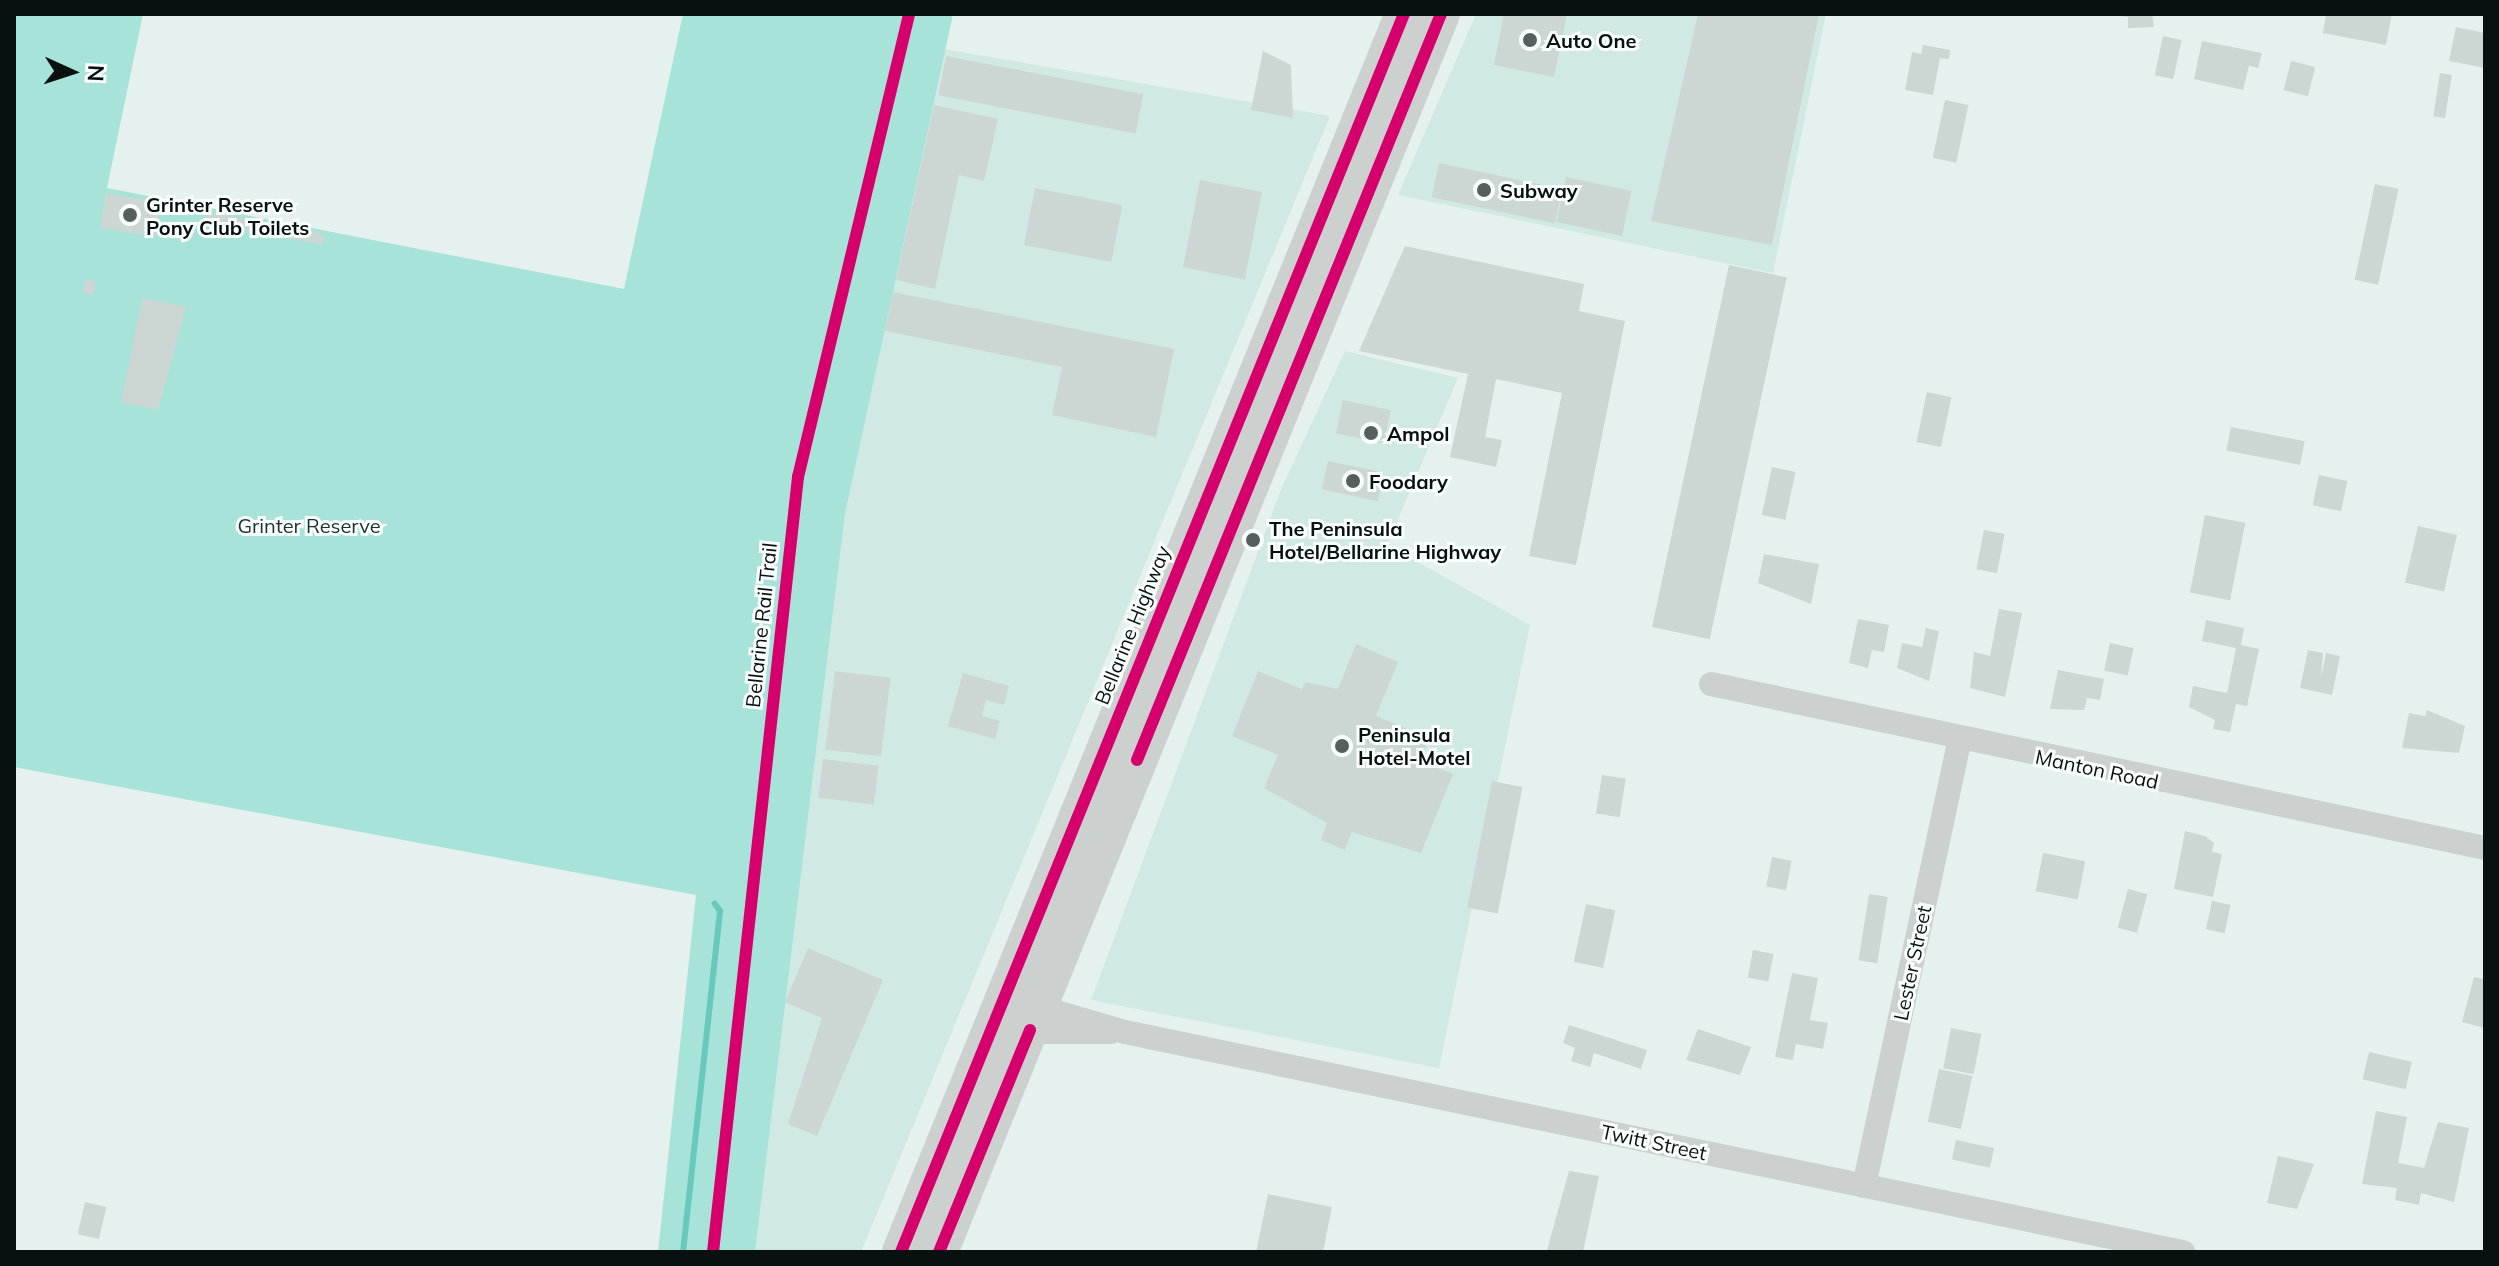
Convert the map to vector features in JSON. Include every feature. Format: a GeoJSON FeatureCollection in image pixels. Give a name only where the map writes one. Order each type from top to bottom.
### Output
{"type":"FeatureCollection","features":[{"type":"Feature","properties":{"kind":"highway","name":"Bellarine Highway"},"geometry":{"type":"LineString","coordinates":[[939,1252],[1024,1013],[1404,14]]}},
{"type":"Feature","properties":{"kind":"highway","name":"Bellarine Highway"},"geometry":{"type":"LineString","coordinates":[[901,1252],[1024,1013],[1441,14]]}},
{"type":"Feature","properties":{"kind":"street","name":"Manton Road"},"geometry":{"type":"LineString","coordinates":[[1711,684],[1960,740],[2485,848]]}},
{"type":"Feature","properties":{"kind":"street","name":"Lester Street"},"geometry":{"type":"LineString","coordinates":[[1864,1186],[1960,740]]}},
{"type":"Feature","properties":{"kind":"street","name":"Twitt Street"},"geometry":{"type":"LineString","coordinates":[[1024,1013],[2183,1252]]}},
{"type":"Feature","properties":{"kind":"shaded area"},"geometry":{"type":"Polygon","coordinates":[[[1476,14],[1826,14],[1773,273],[1398,195],[1476,14]]]}},
{"type":"Feature","properties":{"kind":"shaded area"},"geometry":{"type":"Polygon","coordinates":[[[944,49],[1330,116],[861,1252],[755,1252],[845,514],[944,49]]]}},
{"type":"Feature","properties":{"kind":"shaded area"},"geometry":{"type":"Polygon","coordinates":[[[1345,351],[1458,378],[1387,545],[1530,625],[1439,1068],[1091,1000],[1282,487],[1345,351]]]}},
{"type":"Feature","properties":{"kind":"green space","name":"Grinter Reserve"},"geometry":{"type":"Polygon","coordinates":[[[14,14],[143,14],[107,188],[624,289],[683,14],[953,14],[845,514],[755,1252],[658,1252],[696,895],[14,767],[14,14]]]}},
{"type":"Feature","properties":{"kind":"building","name":"Auto One"},"geometry":{"type":"Polygon","coordinates":[[[1504,14],[1567,14],[1554,77],[1494,65],[1504,14]]]}},
{"type":"Feature","properties":{"kind":"building"},"geometry":{"type":"Polygon","coordinates":[[[1698,14],[1819,14],[1772,245],[1651,221],[1698,14]]]}},
{"type":"Feature","properties":{"kind":"building"},"geometry":{"type":"Polygon","coordinates":[[[2103,14],[2152,14],[2154,27],[2128,28],[2128,17],[2103,14]]]}},
{"type":"Feature","properties":{"kind":"building"},"geometry":{"type":"Polygon","coordinates":[[[2326,14],[2392,14],[2386,45],[2323,33],[2326,14]]]}},
{"type":"Feature","properties":{"kind":"building"},"geometry":{"type":"Polygon","coordinates":[[[2456,27],[2485,33],[2485,68],[2449,61],[2456,27]]]}},
{"type":"Feature","properties":{"kind":"building"},"geometry":{"type":"Polygon","coordinates":[[[2163,36],[2182,40],[2173,79],[2155,75],[2163,36]]]}},
{"type":"Feature","properties":{"kind":"building"},"geometry":{"type":"Polygon","coordinates":[[[2202,41],[2262,53],[2258,68],[2249,66],[2243,90],[2194,79],[2202,41]]]}},
{"type":"Feature","properties":{"kind":"building"},"geometry":{"type":"Polygon","coordinates":[[[1923,45],[1950,50],[1949,59],[1940,58],[1933,95],[1905,90],[1912,52],[1921,54],[1923,45]]]}},
{"type":"Feature","properties":{"kind":"building"},"geometry":{"type":"Polygon","coordinates":[[[1263,51],[1291,65],[1293,118],[1251,110],[1263,51]]]}},
{"type":"Feature","properties":{"kind":"building"},"geometry":{"type":"Polygon","coordinates":[[[946,56],[1143,94],[1136,134],[938,95],[946,56]]]}},
{"type":"Feature","properties":{"kind":"building"},"geometry":{"type":"Polygon","coordinates":[[[2291,61],[2315,67],[2308,96],[2284,90],[2291,61]]]}},
{"type":"Feature","properties":{"kind":"building"},"geometry":{"type":"Polygon","coordinates":[[[2440,73],[2452,75],[2445,118],[2433,116],[2440,73]]]}},
{"type":"Feature","properties":{"kind":"building"},"geometry":{"type":"Polygon","coordinates":[[[1945,100],[1968,105],[1956,163],[1933,158],[1945,100]]]}},
{"type":"Feature","properties":{"kind":"building"},"geometry":{"type":"Polygon","coordinates":[[[934,105],[998,119],[984,181],[959,175],[935,289],[896,280],[934,105]]]}},
{"type":"Feature","properties":{"kind":"building"},"geometry":{"type":"Polygon","coordinates":[[[1439,163],[1562,189],[1555,223],[1432,197],[1439,163]]]}},
{"type":"Feature","properties":{"kind":"building"},"geometry":{"type":"Polygon","coordinates":[[[1566,177],[1632,191],[1622,236],[1556,222],[1566,177]]]}},
{"type":"Feature","properties":{"kind":"building"},"geometry":{"type":"Polygon","coordinates":[[[1200,180],[1262,192],[1245,279],[1183,267],[1200,180]]]}},
{"type":"Feature","properties":{"kind":"building"},"geometry":{"type":"Polygon","coordinates":[[[2375,184],[2398,189],[2378,285],[2355,280],[2375,184]]]}},
{"type":"Feature","properties":{"kind":"building"},"geometry":{"type":"Polygon","coordinates":[[[1035,188],[1122,205],[1111,262],[1024,245],[1035,188]]]}},
{"type":"Feature","properties":{"kind":"building","name":"Grinter Reserve Pony Club Toilets"},"geometry":{"type":"Polygon","coordinates":[[[106,193],[161,203],[155,237],[100,227],[106,193]]]}},
{"type":"Feature","properties":{"kind":"building"},"geometry":{"type":"Polygon","coordinates":[[[206,211],[325,234],[323,245],[204,222],[206,211]]]}},
{"type":"Feature","properties":{"kind":"building"},"geometry":{"type":"Polygon","coordinates":[[[1405,246],[1584,284],[1579,311],[1625,321],[1576,565],[1529,556],[1562,393],[1496,379],[1485,437],[1502,440],[1496,467],[1450,457],[1468,374],[1359,351],[1405,246]]]}},
{"type":"Feature","properties":{"kind":"building"},"geometry":{"type":"Polygon","coordinates":[[[1729,265],[1787,277],[1710,639],[1652,627],[1729,265]]]}},
{"type":"Feature","properties":{"kind":"building"},"geometry":{"type":"Polygon","coordinates":[[[85,279],[96,281],[93,295],[83,293],[85,279]]]}},
{"type":"Feature","properties":{"kind":"building"},"geometry":{"type":"Polygon","coordinates":[[[893,292],[1174,349],[1156,437],[1052,415],[1062,367],[885,331],[893,292]]]}},
{"type":"Feature","properties":{"kind":"building"},"geometry":{"type":"Polygon","coordinates":[[[142,298],[186,307],[158,410],[121,402],[142,298]]]}},
{"type":"Feature","properties":{"kind":"building"},"geometry":{"type":"Polygon","coordinates":[[[1927,392],[1951,397],[1941,447],[1916,442],[1927,392]]]}},
{"type":"Feature","properties":{"kind":"building"},"geometry":{"type":"Polygon","coordinates":[[[1343,400],[1391,410],[1384,443],[1336,433],[1343,400]]]}},
{"type":"Feature","properties":{"kind":"building"},"geometry":{"type":"Polygon","coordinates":[[[2231,427],[2305,441],[2300,465],[2226,451],[2231,427]]]}},
{"type":"Feature","properties":{"kind":"building","name":"Foodary"},"geometry":{"type":"Polygon","coordinates":[[[1328,461],[1384,473],[1378,501],[1322,489],[1328,461]]]}},
{"type":"Feature","properties":{"kind":"building"},"geometry":{"type":"Polygon","coordinates":[[[1772,467],[1795,472],[1785,520],[1762,515],[1772,467]]]}},
{"type":"Feature","properties":{"kind":"building"},"geometry":{"type":"Polygon","coordinates":[[[2319,475],[2347,481],[2341,511],[2313,505],[2319,475]]]}},
{"type":"Feature","properties":{"kind":"building"},"geometry":{"type":"Polygon","coordinates":[[[2205,515],[2245,523],[2230,600],[2190,593],[2205,515]]]}},
{"type":"Feature","properties":{"kind":"building"},"geometry":{"type":"Polygon","coordinates":[[[2418,526],[2457,535],[2444,592],[2405,583],[2418,526]]]}},
{"type":"Feature","properties":{"kind":"building"},"geometry":{"type":"Polygon","coordinates":[[[1984,530],[2005,534],[1997,573],[1976,569],[1984,530]]]}},
{"type":"Feature","properties":{"kind":"building"},"geometry":{"type":"Polygon","coordinates":[[[1764,554],[1819,564],[1811,604],[1758,583],[1764,554]]]}},
{"type":"Feature","properties":{"kind":"building"},"geometry":{"type":"Polygon","coordinates":[[[1999,609],[2022,613],[2005,697],[1970,688],[1974,652],[1990,656],[1999,609]]]}},
{"type":"Feature","properties":{"kind":"building"},"geometry":{"type":"Polygon","coordinates":[[[1858,619],[1889,625],[1884,652],[1872,650],[1868,668],[1849,663],[1858,619]]]}},
{"type":"Feature","properties":{"kind":"building"},"geometry":{"type":"Polygon","coordinates":[[[2206,620],[2244,628],[2241,645],[2259,649],[2247,706],[2236,704],[2230,732],[2213,729],[2215,720],[2189,707],[2193,686],[2227,693],[2236,648],[2202,641],[2206,620]]]}},
{"type":"Feature","properties":{"kind":"building"},"geometry":{"type":"Polygon","coordinates":[[[1926,628],[1939,631],[1929,681],[1897,668],[1902,643],[1922,647],[1926,628]]]}},
{"type":"Feature","properties":{"kind":"building"},"geometry":{"type":"Polygon","coordinates":[[[2110,643],[2133,648],[2128,675],[2104,670],[2110,643]]]}},
{"type":"Feature","properties":{"kind":"building","name":"Peninsula Hotel-Motel"},"geometry":{"type":"Polygon","coordinates":[[[1356,644],[1398,662],[1376,716],[1429,738],[1420,761],[1453,774],[1421,853],[1352,832],[1345,850],[1321,840],[1327,823],[1264,788],[1278,755],[1232,736],[1258,671],[1302,689],[1305,682],[1338,689],[1356,644]]]}},
{"type":"Feature","properties":{"kind":"building"},"geometry":{"type":"Polygon","coordinates":[[[2308,650],[2323,653],[2321,678],[2326,653],[2340,656],[2332,695],[2300,688],[2308,650]]]}},
{"type":"Feature","properties":{"kind":"building"},"geometry":{"type":"Polygon","coordinates":[[[2058,670],[2104,679],[2100,700],[2087,698],[2084,710],[2050,709],[2058,670]]]}},
{"type":"Feature","properties":{"kind":"building"},"geometry":{"type":"Polygon","coordinates":[[[835,671],[891,678],[881,756],[825,749],[835,671]]]}},
{"type":"Feature","properties":{"kind":"building"},"geometry":{"type":"Polygon","coordinates":[[[963,673],[1009,686],[1004,705],[986,700],[982,716],[1000,721],[995,739],[948,726],[963,673]]]}},
{"type":"Feature","properties":{"kind":"building"},"geometry":{"type":"Polygon","coordinates":[[[2427,710],[2465,726],[2459,753],[2402,748],[2409,713],[2425,716],[2427,710]]]}},
{"type":"Feature","properties":{"kind":"building"},"geometry":{"type":"Polygon","coordinates":[[[823,759],[879,766],[874,805],[818,798],[823,759]]]}},
{"type":"Feature","properties":{"kind":"building"},"geometry":{"type":"Polygon","coordinates":[[[1602,775],[1626,779],[1620,817],[1596,814],[1602,775]]]}},
{"type":"Feature","properties":{"kind":"building"},"geometry":{"type":"Polygon","coordinates":[[[1492,781],[1522,787],[1498,914],[1467,908],[1492,781]]]}},
{"type":"Feature","properties":{"kind":"building"},"geometry":{"type":"Polygon","coordinates":[[[2185,831],[2205,836],[2214,843],[2212,852],[2222,854],[2213,897],[2174,889],[2185,831]]]}},
{"type":"Feature","properties":{"kind":"building"},"geometry":{"type":"Polygon","coordinates":[[[2043,853],[2085,861],[2078,899],[2036,891],[2043,853]]]}},
{"type":"Feature","properties":{"kind":"building"},"geometry":{"type":"Polygon","coordinates":[[[1772,857],[1792,861],[1786,890],[1766,886],[1772,857]]]}},
{"type":"Feature","properties":{"kind":"building"},"geometry":{"type":"Polygon","coordinates":[[[2128,889],[2147,894],[2137,933],[2118,928],[2128,889]]]}},
{"type":"Feature","properties":{"kind":"building"},"geometry":{"type":"Polygon","coordinates":[[[1869,894],[1888,897],[1877,963],[1859,960],[1869,894]]]}},
{"type":"Feature","properties":{"kind":"building"},"geometry":{"type":"Polygon","coordinates":[[[2212,901],[2231,905],[2225,933],[2206,929],[2212,901]]]}},
{"type":"Feature","properties":{"kind":"building"},"geometry":{"type":"Polygon","coordinates":[[[1586,904],[1615,910],[1603,968],[1574,962],[1586,904]]]}},
{"type":"Feature","properties":{"kind":"building"},"geometry":{"type":"Polygon","coordinates":[[[808,948],[883,980],[817,1136],[788,1124],[822,1018],[785,1002],[808,948]]]}},
{"type":"Feature","properties":{"kind":"building"},"geometry":{"type":"Polygon","coordinates":[[[1753,950],[1774,954],[1768,981],[1748,977],[1753,950]]]}},
{"type":"Feature","properties":{"kind":"building"},"geometry":{"type":"Polygon","coordinates":[[[1792,973],[1818,978],[1810,1020],[1828,1023],[1823,1049],[1796,1044],[1793,1060],[1775,1057],[1792,973]]]}},
{"type":"Feature","properties":{"kind":"building"},"geometry":{"type":"Polygon","coordinates":[[[2474,977],[2485,979],[2485,1028],[2462,1022],[2474,977]]]}},
{"type":"Feature","properties":{"kind":"building"},"geometry":{"type":"Polygon","coordinates":[[[1569,1025],[1647,1050],[1641,1069],[1594,1053],[1590,1067],[1571,1061],[1575,1048],[1563,1043],[1569,1025]]]}},
{"type":"Feature","properties":{"kind":"building"},"geometry":{"type":"Polygon","coordinates":[[[1951,1028],[1981,1034],[1974,1074],[1943,1068],[1951,1028]]]}},
{"type":"Feature","properties":{"kind":"building"},"geometry":{"type":"Polygon","coordinates":[[[1698,1029],[1751,1047],[1740,1075],[1686,1060],[1698,1029]]]}},
{"type":"Feature","properties":{"kind":"building"},"geometry":{"type":"Polygon","coordinates":[[[2369,1052],[2412,1062],[2406,1089],[2363,1079],[2369,1052]]]}},
{"type":"Feature","properties":{"kind":"building"},"geometry":{"type":"Polygon","coordinates":[[[1939,1069],[1972,1076],[1961,1129],[1928,1122],[1939,1069]]]}},
{"type":"Feature","properties":{"kind":"building"},"geometry":{"type":"Polygon","coordinates":[[[2376,1111],[2407,1117],[2398,1163],[2424,1168],[2438,1122],[2469,1128],[2454,1202],[2421,1193],[2419,1205],[2395,1200],[2397,1188],[2362,1184],[2376,1111]]]}},
{"type":"Feature","properties":{"kind":"building"},"geometry":{"type":"Polygon","coordinates":[[[1956,1140],[1994,1148],[1990,1168],[1952,1160],[1956,1140]]]}},
{"type":"Feature","properties":{"kind":"building"},"geometry":{"type":"Polygon","coordinates":[[[2278,1156],[2314,1164],[2297,1209],[2267,1203],[2278,1156]]]}},
{"type":"Feature","properties":{"kind":"building"},"geometry":{"type":"Polygon","coordinates":[[[1569,1171],[1599,1176],[1583,1252],[1547,1250],[1569,1171]]]}},
{"type":"Feature","properties":{"kind":"building"},"geometry":{"type":"Polygon","coordinates":[[[1268,1194],[1332,1207],[1323,1252],[1256,1252],[1268,1194]]]}},
{"type":"Feature","properties":{"kind":"building"},"geometry":{"type":"Polygon","coordinates":[[[85,1202],[106,1207],[99,1239],[78,1234],[85,1202]]]}},
{"type":"Feature","properties":{"kind":"waterway"},"geometry":{"type":"LineString","coordinates":[[683,1252],[720,911],[715,904]]}},
{"type":"Feature","properties":{"kind":"cycle path","name":"Bellarine Rail Trail"},"geometry":{"type":"LineString","coordinates":[[713,1252],[798,477],[909,14]]}},
{"type":"Feature","properties":{"kind":"cycle path"},"geometry":{"type":"LineString","coordinates":[[901,1252],[1404,14]]}},
{"type":"Feature","properties":{"kind":"cycle path"},"geometry":{"type":"LineString","coordinates":[[1137,760],[1441,14]]}},
{"type":"Feature","properties":{"kind":"cycle path"},"geometry":{"type":"LineString","coordinates":[[939,1252],[1030,1030]]}},
{"type":"Feature","properties":{"kind":"place","name":"Auto One"},"geometry":{"type":"Point","coordinates":[1530,40]}},
{"type":"Feature","properties":{"kind":"place","name":"Subway"},"geometry":{"type":"Point","coordinates":[1484,190]}},
{"type":"Feature","properties":{"kind":"place","name":"Grinter Reserve Pony Club Toilets"},"geometry":{"type":"Point","coordinates":[130,215]}},
{"type":"Feature","properties":{"kind":"place","name":"Ampol"},"geometry":{"type":"Point","coordinates":[1371,433]}},
{"type":"Feature","properties":{"kind":"place","name":"Foodary"},"geometry":{"type":"Point","coordinates":[1353,481]}},
{"type":"Feature","properties":{"kind":"place","name":"The Peninsula Hotel/Bellarine Highway"},"geometry":{"type":"Point","coordinates":[1253,540]}},
{"type":"Feature","properties":{"kind":"place","name":"Peninsula Hotel-Motel"},"geometry":{"type":"Point","coordinates":[1342,746]}}]}
